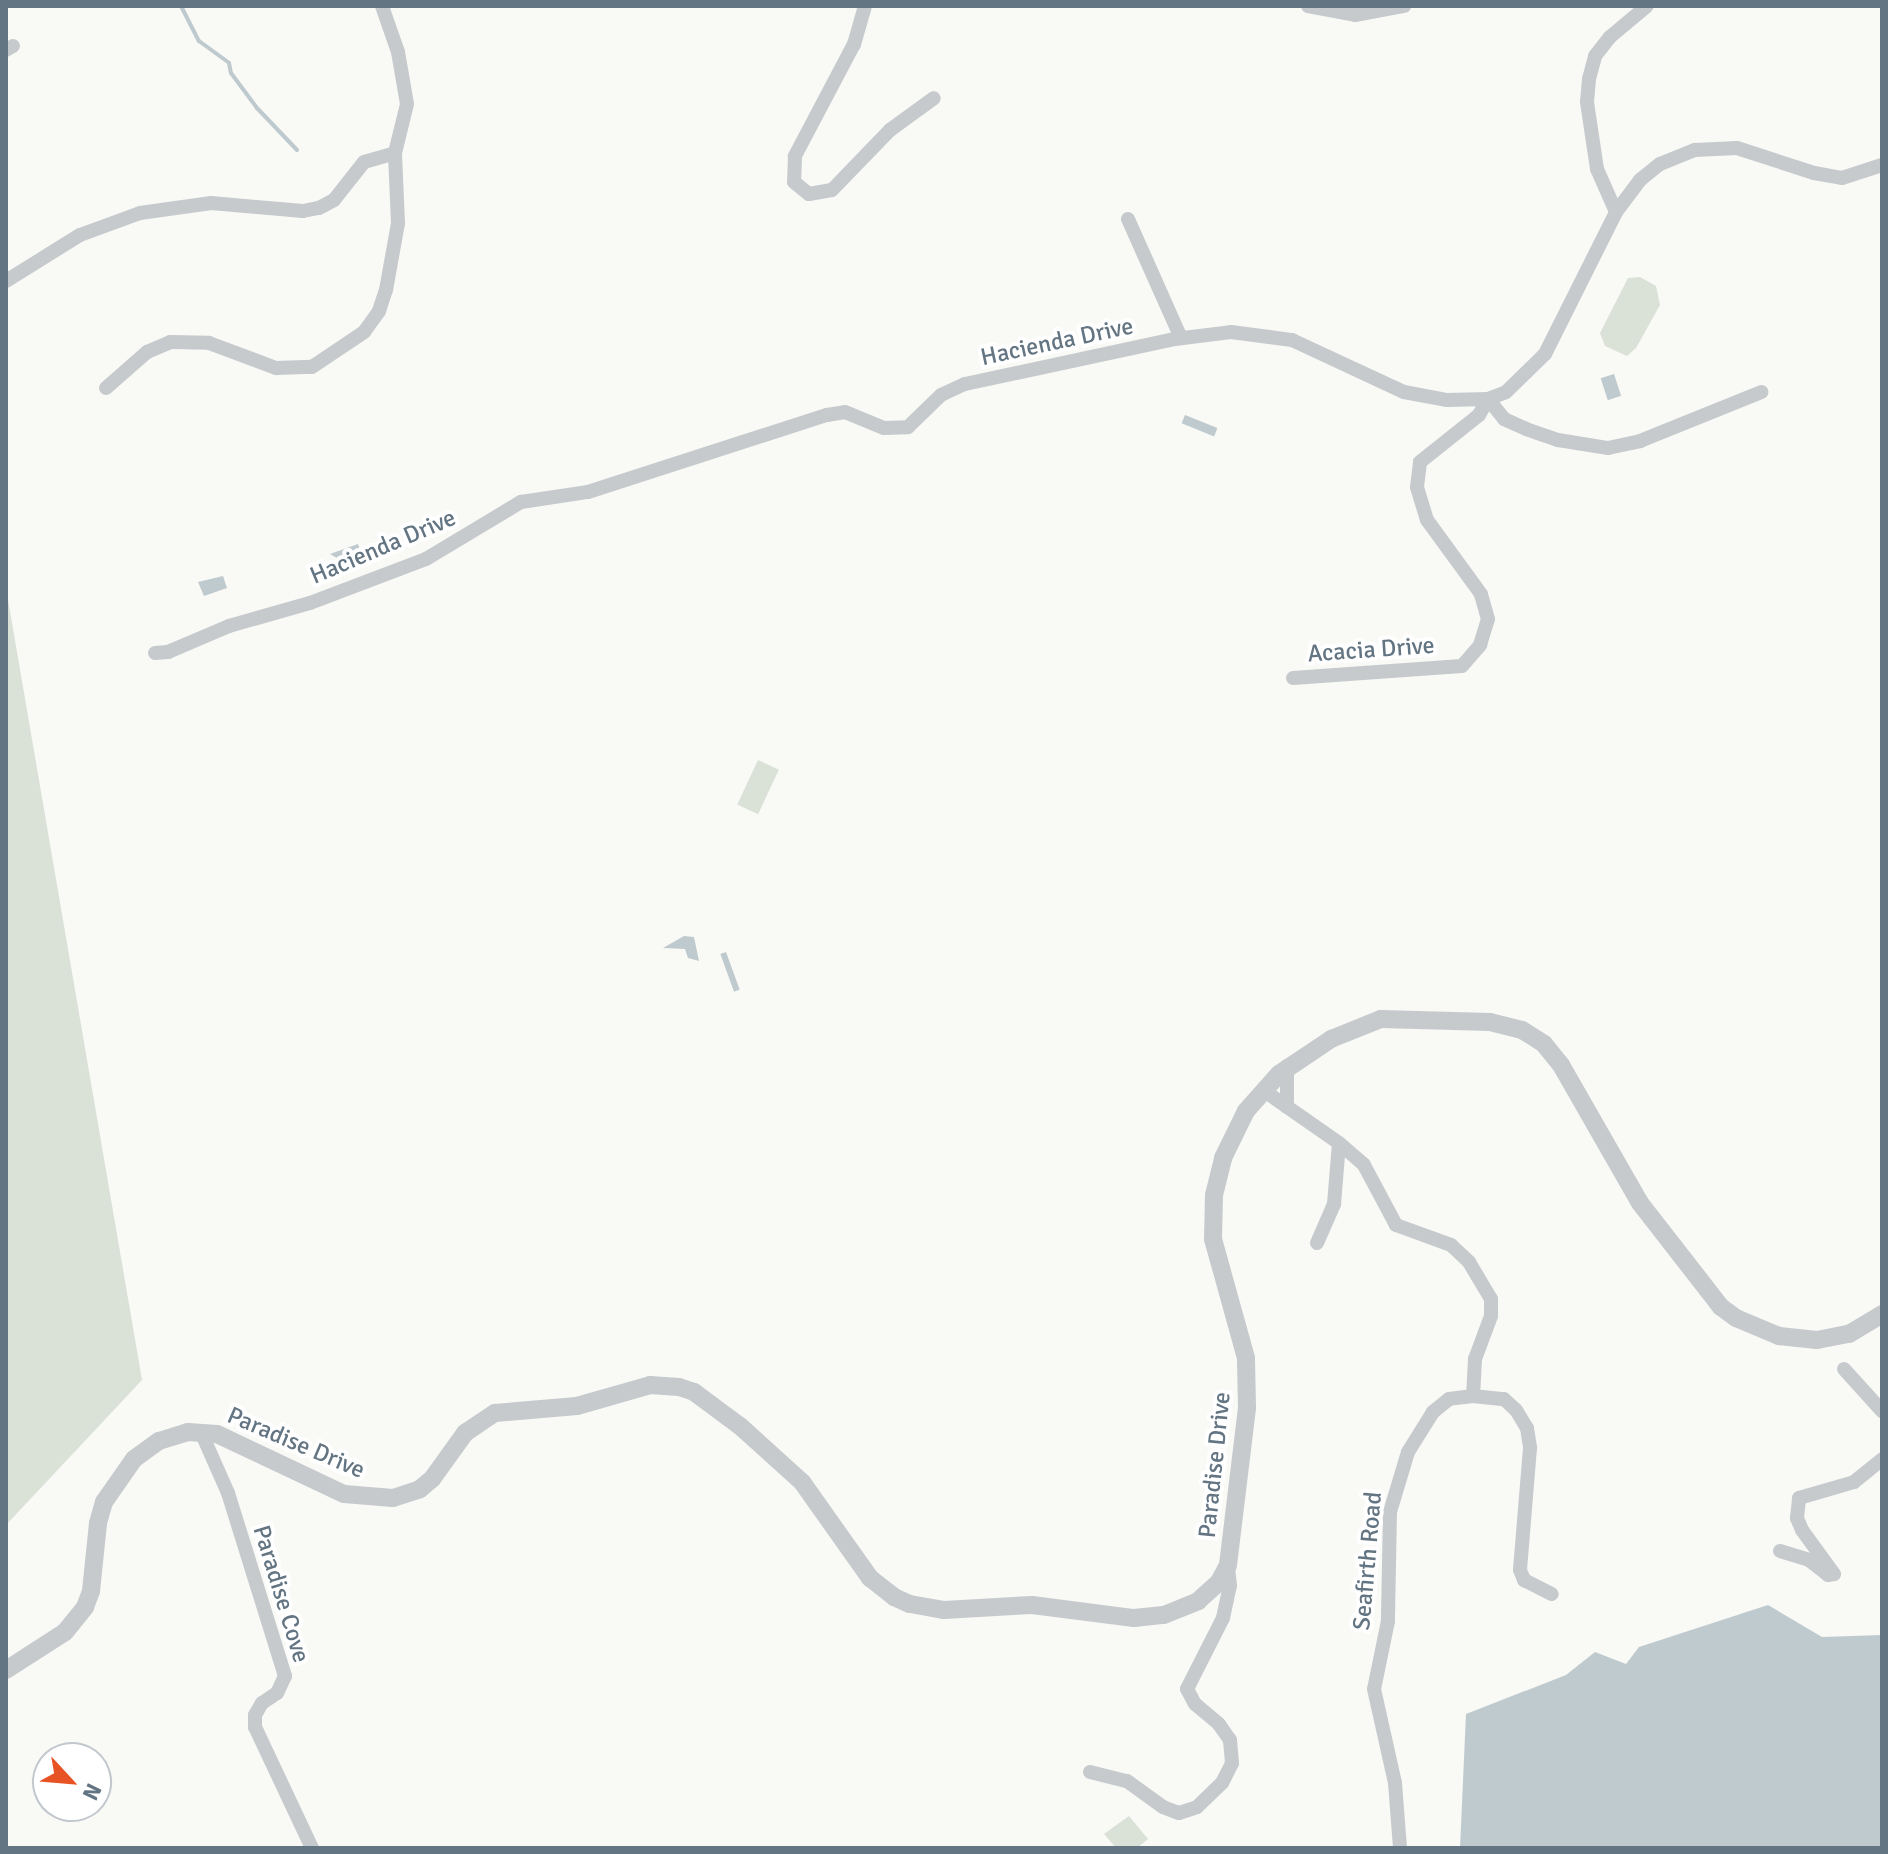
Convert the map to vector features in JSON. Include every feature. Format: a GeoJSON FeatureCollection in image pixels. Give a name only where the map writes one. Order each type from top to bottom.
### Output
{"type":"FeatureCollection","features":[{"type":"Feature","properties":{"kind":"street"},"geometry":{"type":"LineString","coordinates":[[106,388],[154,348],[179,341],[219,345],[276,368],[312,367],[341,351],[364,332],[379,311],[386,290],[398,211],[395,153],[406,113],[407,95],[398,52],[382,6]]}},
{"type":"Feature","properties":{"kind":"street"},"geometry":{"type":"LineString","coordinates":[[865,6],[854,44],[795,156],[794,182],[809,194],[832,190],[890,130],[934,98]]}},
{"type":"Feature","properties":{"kind":"street"},"geometry":{"type":"LineString","coordinates":[[1308,6],[1355,15],[1404,6]]}},
{"type":"Feature","properties":{"kind":"street"},"geometry":{"type":"LineString","coordinates":[[1616,212],[1597,169],[1587,102],[1589,79],[1595,56],[1610,37],[1647,6]]}},
{"type":"Feature","properties":{"kind":"street"},"geometry":{"type":"LineString","coordinates":[[1761,392],[1640,441],[1608,448],[1558,440],[1526,429],[1504,419],[1488,399],[1506,392],[1545,354],[1616,212],[1640,180],[1660,164],[1695,150],[1737,148],[1814,173],[1842,178],[1882,165]]}},
{"type":"Feature","properties":{"kind":"street"},"geometry":{"type":"LineString","coordinates":[[6,281],[80,235],[140,213],[211,203],[303,211],[319,208],[334,200],[364,162],[395,153]]}},
{"type":"Feature","properties":{"kind":"street"},"geometry":{"type":"LineString","coordinates":[[1128,219],[1181,338]]}},
{"type":"Feature","properties":{"kind":"street","name":"Hacienda Drive"},"geometry":{"type":"LineString","coordinates":[[155,653],[168,652],[229,626],[310,603],[426,559],[521,502],[588,492],[827,415],[845,412],[884,428],[908,427],[941,395],[965,384],[1181,338],[1231,332],[1292,340],[1404,392],[1447,400],[1488,399]]}},
{"type":"Feature","properties":{"kind":"street","name":"Acacia Drive"},"geometry":{"type":"LineString","coordinates":[[1293,678],[1462,666],[1480,645],[1488,619],[1481,594],[1427,520],[1417,487],[1420,462],[1479,415],[1488,399]]}},
{"type":"Feature","properties":{"kind":"street","name":"Paradise Drive"},"geometry":{"type":"LineString","coordinates":[[6,1670],[65,1632],[85,1607],[91,1591],[98,1523],[104,1502],[124,1470],[159,1441],[201,1432],[232,1439],[344,1494],[393,1498],[420,1489],[432,1479],[465,1433],[495,1413],[577,1406],[636,1388],[663,1384],[679,1387],[708,1400],[780,1460],[816,1499],[870,1578],[894,1597],[910,1604],[944,1610],[1032,1605],[1116,1618],[1148,1618],[1198,1601],[1219,1582],[1228,1565],[1248,1379],[1242,1337],[1216,1257],[1213,1206],[1228,1144],[1263,1090],[1287,1066],[1343,1032],[1381,1019],[1490,1022],[1522,1030],[1552,1051],[1640,1203],[1721,1307],[1762,1332],[1817,1340],[1849,1334],[1882,1314]]}},
{"type":"Feature","properties":{"kind":"street"},"geometry":{"type":"LineString","coordinates":[[1287,1066],[1287,1107]]}},
{"type":"Feature","properties":{"kind":"street"},"geometry":{"type":"LineString","coordinates":[[1263,1090],[1339,1143],[1364,1165],[1396,1225],[1451,1245],[1469,1262],[1491,1299],[1491,1316],[1475,1359],[1473,1396],[1504,1399],[1516,1410],[1527,1428],[1530,1448],[1520,1570],[1524,1580],[1552,1594]]}},
{"type":"Feature","properties":{"kind":"street"},"geometry":{"type":"LineString","coordinates":[[1317,1243],[1334,1204],[1339,1143]]}},
{"type":"Feature","properties":{"kind":"street"},"geometry":{"type":"LineString","coordinates":[[1844,1369],[1882,1411]]}},
{"type":"Feature","properties":{"kind":"street","name":"Seafirth Road"},"geometry":{"type":"LineString","coordinates":[[1400,1848],[1395,1783],[1374,1689],[1388,1621],[1390,1512],[1408,1452],[1433,1412],[1449,1399],[1473,1396]]}},
{"type":"Feature","properties":{"kind":"street","name":"Paradise Cove"},"geometry":{"type":"LineString","coordinates":[[201,1432],[228,1493],[285,1676],[277,1693],[262,1703],[255,1715],[255,1727],[312,1848]]}},
{"type":"Feature","properties":{"kind":"street"},"geometry":{"type":"LineString","coordinates":[[1780,1551],[1809,1560],[1828,1575],[1834,1574],[1802,1530],[1797,1518],[1799,1498],[1854,1482],[1882,1459]]}},
{"type":"Feature","properties":{"kind":"street"},"geometry":{"type":"LineString","coordinates":[[1090,1772],[1127,1781],[1163,1807],[1179,1813],[1197,1807],[1222,1783],[1232,1763],[1230,1740],[1219,1724],[1195,1704],[1187,1689],[1223,1618],[1230,1586],[1228,1565]]}},
{"type":"Feature","properties":{"kind":"shaded area"},"geometry":{"type":"Polygon","coordinates":[[[1640,277],[1656,286],[1660,305],[1636,348],[1627,356],[1605,346],[1600,333],[1628,278],[1640,277]]]}},
{"type":"Feature","properties":{"kind":"shaded area"},"geometry":{"type":"Polygon","coordinates":[[[1614,374],[1621,396],[1608,400],[1601,378],[1614,374]]]}},
{"type":"Feature","properties":{"kind":"shaded area"},"geometry":{"type":"Polygon","coordinates":[[[1185,415],[1217,428],[1214,436],[1182,423],[1185,415]]]}},
{"type":"Feature","properties":{"kind":"shaded area"},"geometry":{"type":"Polygon","coordinates":[[[358,544],[361,553],[333,563],[337,558],[330,554],[358,544]]]}},
{"type":"Feature","properties":{"kind":"shaded area"},"geometry":{"type":"Polygon","coordinates":[[[223,576],[227,588],[204,596],[198,582],[223,576]]]}},
{"type":"Feature","properties":{"kind":"shaded area"},"geometry":{"type":"Polygon","coordinates":[[[6,588],[142,1380],[6,1525],[6,588]]]}},
{"type":"Feature","properties":{"kind":"shaded area"},"geometry":{"type":"Polygon","coordinates":[[[758,760],[779,770],[758,814],[737,804],[758,760]]]}},
{"type":"Feature","properties":{"kind":"shaded area"},"geometry":{"type":"Polygon","coordinates":[[[684,936],[694,937],[699,961],[688,958],[685,949],[663,948],[684,936]]]}},
{"type":"Feature","properties":{"kind":"shaded area"},"geometry":{"type":"Polygon","coordinates":[[[726,952],[740,990],[734,992],[720,954],[726,952]]]}},
{"type":"Feature","properties":{"kind":"shaded area"},"geometry":{"type":"Polygon","coordinates":[[[1768,1605],[1822,1637],[1882,1635],[1882,1848],[1460,1848],[1466,1714],[1566,1675],[1595,1652],[1626,1664],[1639,1647],[1768,1605]]]}},
{"type":"Feature","properties":{"kind":"shaded area"},"geometry":{"type":"Polygon","coordinates":[[[1129,1816],[1148,1839],[1137,1848],[1116,1848],[1104,1834],[1129,1816]]]}},
{"type":"Feature","properties":{"kind":"waterway"},"geometry":{"type":"LineString","coordinates":[[181,6],[199,41],[229,63],[231,73],[257,108],[297,150]]}}]}
